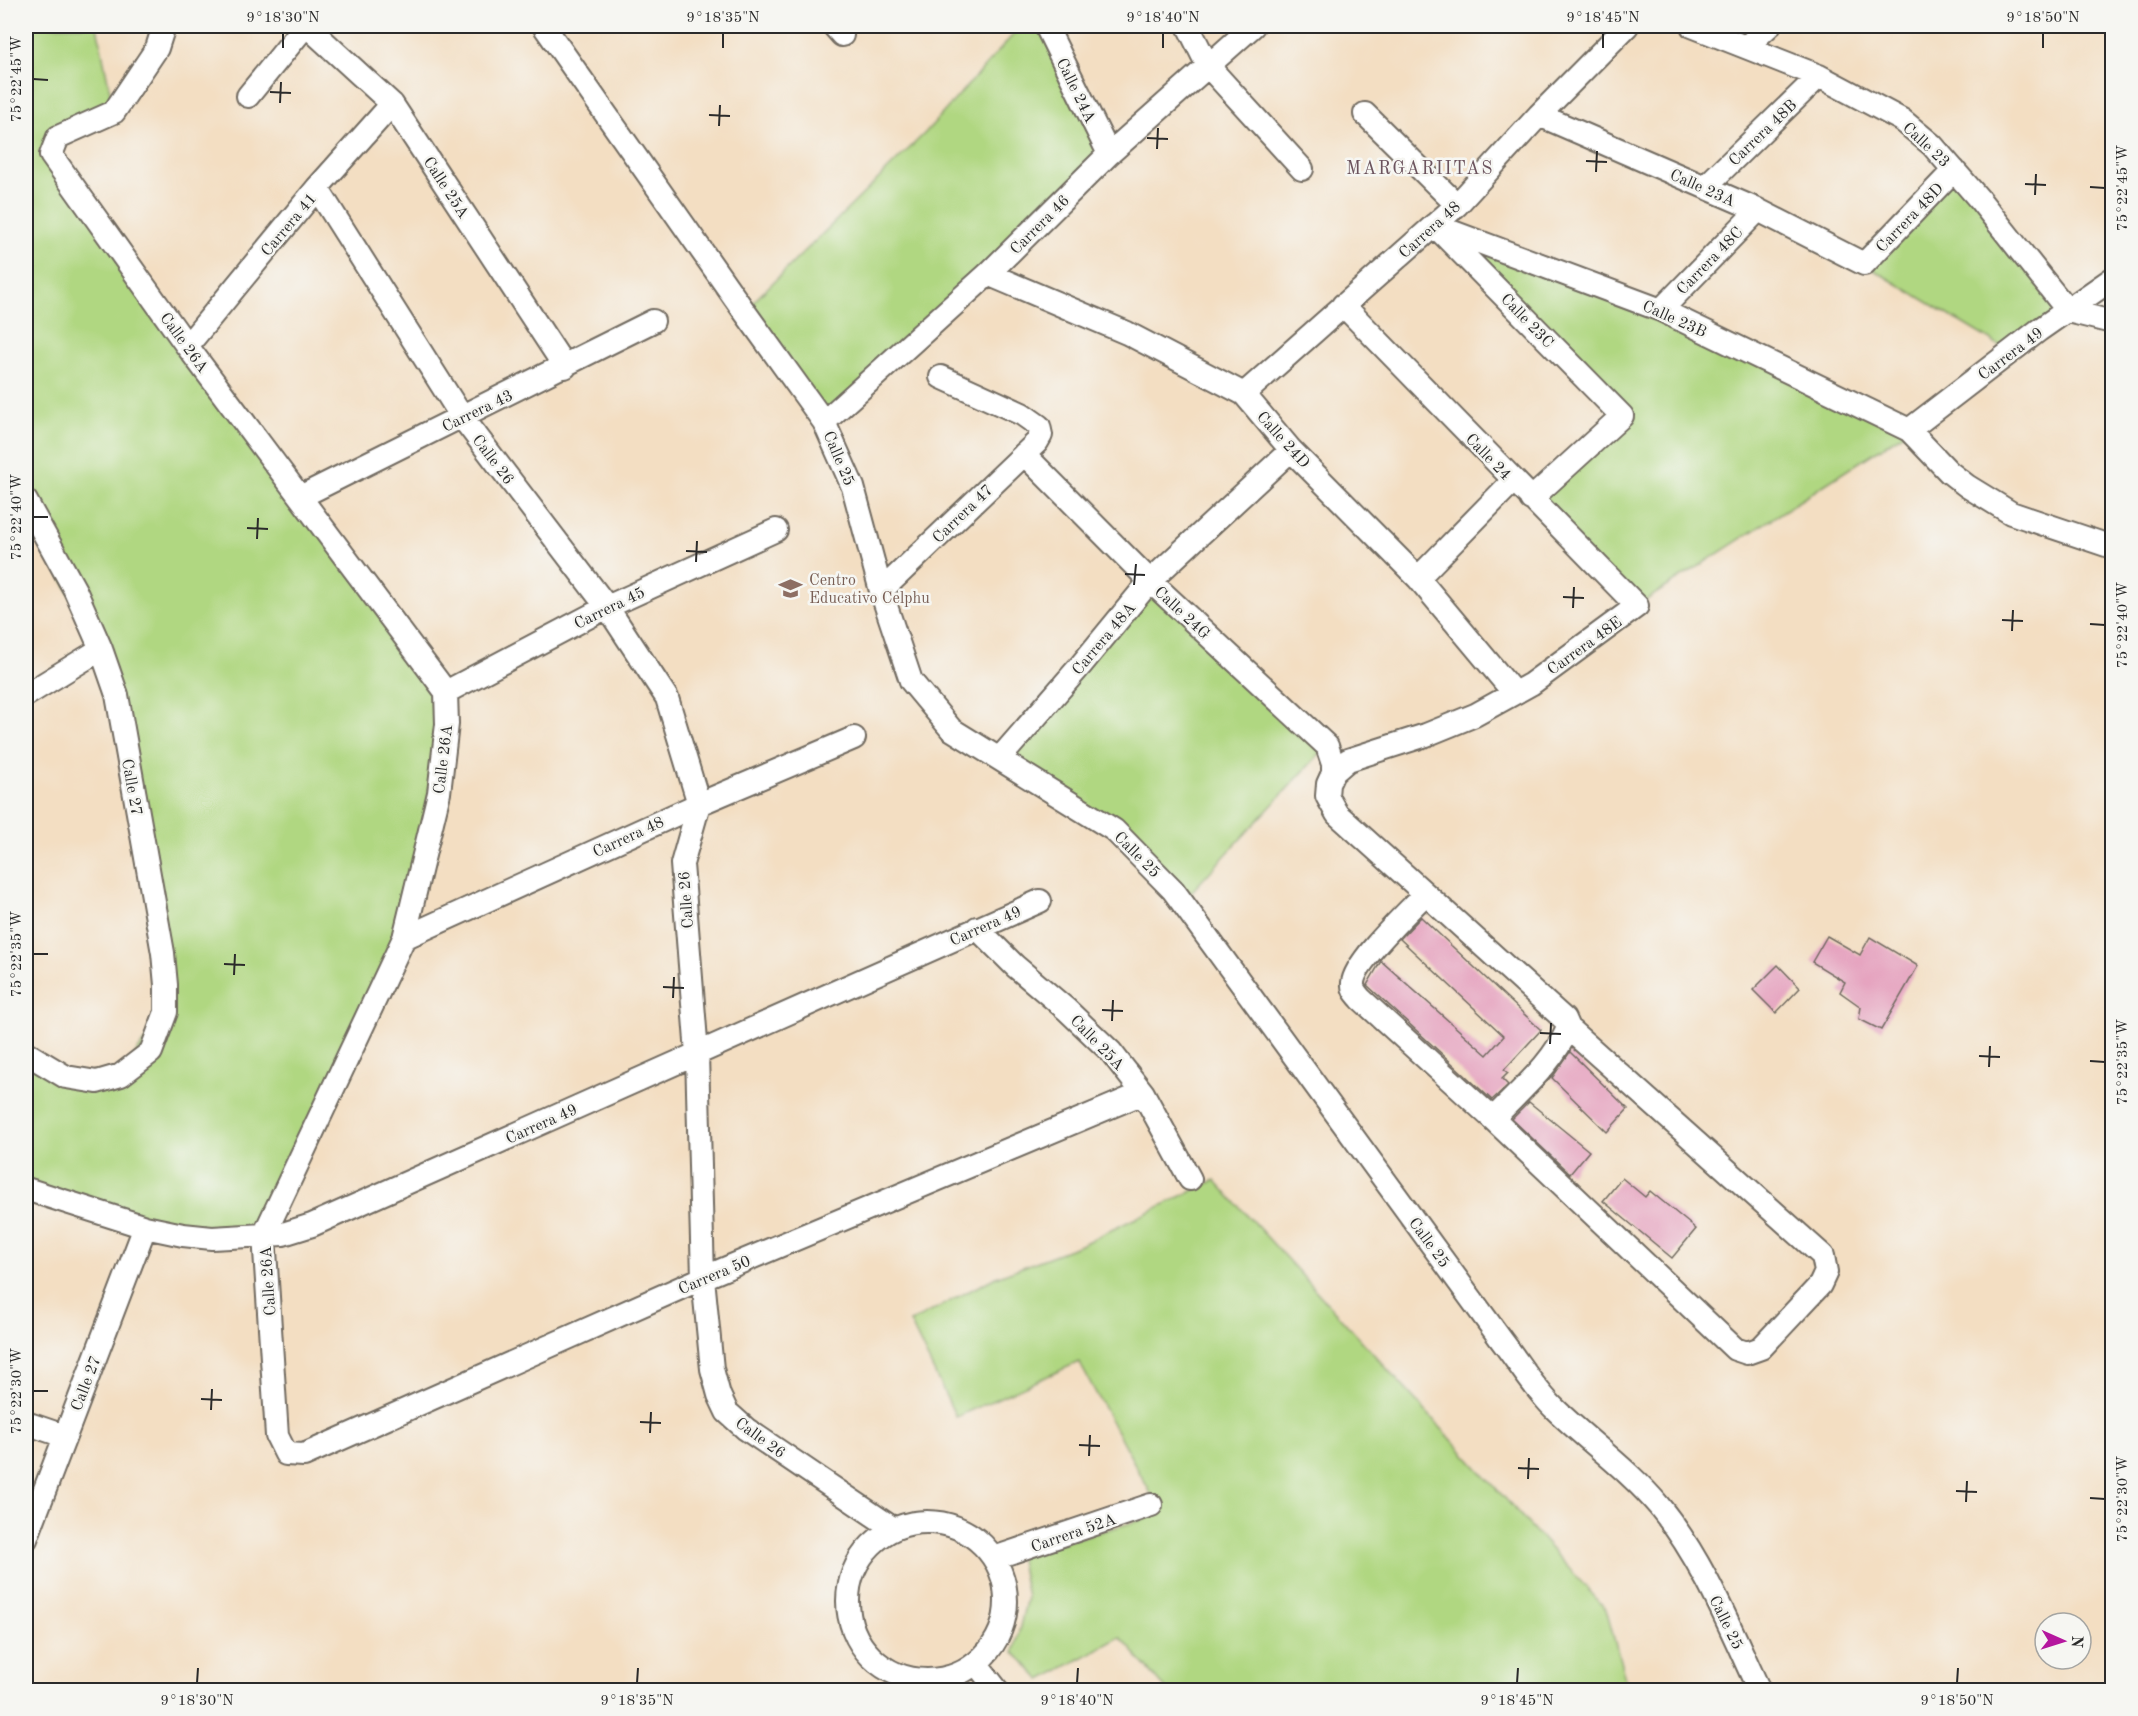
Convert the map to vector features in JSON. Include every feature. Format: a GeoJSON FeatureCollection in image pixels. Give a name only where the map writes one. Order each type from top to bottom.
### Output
{"type":"FeatureCollection","features":[{"type":"Feature","properties":{"kind":"street","name":"Calle 26A"},"geometry":{"type":"LineString","coordinates":[[164,26],[157,48],[114,112],[58,137],[51,155],[188,346],[446,692],[447,724],[439,793],[404,938],[264,1235],[277,1436],[286,1454]]}},
{"type":"Feature","properties":{"kind":"street"},"geometry":{"type":"LineString","coordinates":[[248,96],[306,26]]}},
{"type":"Feature","properties":{"kind":"street","name":"Calle 25A"},"geometry":{"type":"LineString","coordinates":[[306,26],[392,105],[565,366]]}},
{"type":"Feature","properties":{"kind":"street","name":"Calle 25"},"geometry":{"type":"LineString","coordinates":[[544,26],[824,422],[853,487],[881,591],[911,681],[951,729],[1114,830],[1173,890],[1495,1331],[1554,1407],[1622,1468],[1659,1506],[1692,1555],[1713,1592],[1759,1690]]}},
{"type":"Feature","properties":{"kind":"street","name":"Calle 24A"},"geometry":{"type":"LineString","coordinates":[[1046,26],[1109,154]]}},
{"type":"Feature","properties":{"kind":"street"},"geometry":{"type":"LineString","coordinates":[[1188,26],[1208,66],[1302,170]]}},
{"type":"Feature","properties":{"kind":"street","name":"Carrera 46"},"geometry":{"type":"LineString","coordinates":[[824,422],[988,274],[1109,154],[1253,26]]}},
{"type":"Feature","properties":{"kind":"street","name":"Carrera 48"},"geometry":{"type":"LineString","coordinates":[[1244,394],[1457,205],[1539,116],[1627,26]]}},
{"type":"Feature","properties":{"kind":"street","name":"Calle 23"},"geometry":{"type":"LineString","coordinates":[[1692,26],[1819,76],[1902,120],[1932,145],[1954,170],[2068,311]]}},
{"type":"Feature","properties":{"kind":"street"},"geometry":{"type":"LineString","coordinates":[[1746,47],[1769,26]]}},
{"type":"Feature","properties":{"kind":"street","name":"Carrera 48B"},"geometry":{"type":"LineString","coordinates":[[1705,187],[1819,76]]}},
{"type":"Feature","properties":{"kind":"street","name":"Carrera 41"},"geometry":{"type":"LineString","coordinates":[[188,346],[317,188],[392,105]]}},
{"type":"Feature","properties":{"kind":"street"},"geometry":{"type":"LineString","coordinates":[[1365,114],[1457,205]]}},
{"type":"Feature","properties":{"kind":"street","name":"Calle 23A"},"geometry":{"type":"LineString","coordinates":[[1539,116],[1758,210],[1864,264]]}},
{"type":"Feature","properties":{"kind":"street","name":"Carrera 48D"},"geometry":{"type":"LineString","coordinates":[[1864,264],[1954,170]]}},
{"type":"Feature","properties":{"kind":"street","name":"Calle 26"},"geometry":{"type":"LineString","coordinates":[[317,188],[462,417],[607,607],[667,698],[699,804],[682,864],[697,1054],[703,1278],[712,1370],[719,1395],[727,1412],[746,1429],[894,1529]]}},
{"type":"Feature","properties":{"kind":"street","name":"Carrera 48C"},"geometry":{"type":"LineString","coordinates":[[1661,310],[1758,210]]}},
{"type":"Feature","properties":{"kind":"street","name":"Calle 23B"},"geometry":{"type":"LineString","coordinates":[[1434,225],[1661,310],[1909,430]]}},
{"type":"Feature","properties":{"kind":"street","name":"Calle 23C"},"geometry":{"type":"LineString","coordinates":[[1434,225],[1622,416],[1531,499]]}},
{"type":"Feature","properties":{"kind":"street","name":"Calle 24D"},"geometry":{"type":"LineString","coordinates":[[988,274],[1127,333],[1244,394],[1291,450],[1418,578],[1523,689]]}},
{"type":"Feature","properties":{"kind":"street","name":"Carrera 49"},"geometry":{"type":"LineString","coordinates":[[1909,430],[2039,330],[2112,279]]}},
{"type":"Feature","properties":{"kind":"street","name":"Calle 24"},"geometry":{"type":"LineString","coordinates":[[1343,305],[1637,606]]}},
{"type":"Feature","properties":{"kind":"street"},"geometry":{"type":"LineString","coordinates":[[2068,311],[2112,322]]}},
{"type":"Feature","properties":{"kind":"street","name":"Carrera 43"},"geometry":{"type":"LineString","coordinates":[[300,497],[653,321]]}},
{"type":"Feature","properties":{"kind":"street","name":"Carrera 47"},"geometry":{"type":"LineString","coordinates":[[881,591],[1037,442],[1041,435],[1039,426],[1022,414],[941,377]]}},
{"type":"Feature","properties":{"kind":"street"},"geometry":{"type":"LineString","coordinates":[[1909,430],[1949,472],[2011,513],[2112,547]]}},
{"type":"Feature","properties":{"kind":"street","name":"Carrera 48A"},"geometry":{"type":"LineString","coordinates":[[1000,758],[1150,581],[1291,450]]}},
{"type":"Feature","properties":{"kind":"street","name":"Calle 24G"},"geometry":{"type":"LineString","coordinates":[[1024,453],[1150,581],[1327,746],[1334,764],[1333,773]]}},
{"type":"Feature","properties":{"kind":"street"},"geometry":{"type":"LineString","coordinates":[[1418,578],[1513,481]]}},
{"type":"Feature","properties":{"kind":"street","name":"Calle 27"},"geometry":{"type":"LineString","coordinates":[[26,501],[75,590],[101,649],[117,695],[163,953],[166,985],[165,1012],[151,1053],[121,1075],[97,1082],[66,1077],[26,1053]]}},
{"type":"Feature","properties":{"kind":"street","name":"Carrera 45"},"geometry":{"type":"LineString","coordinates":[[446,692],[607,607],[777,530]]}},
{"type":"Feature","properties":{"kind":"street","name":"Carrera 48E"},"geometry":{"type":"LineString","coordinates":[[1333,773],[1348,760],[1426,735],[1475,715],[1523,689],[1637,606]]}},
{"type":"Feature","properties":{"kind":"street"},"geometry":{"type":"LineString","coordinates":[[26,695],[101,649]]}},
{"type":"Feature","properties":{"kind":"street","name":"Carrera 48"},"geometry":{"type":"LineString","coordinates":[[404,938],[699,804],[854,738]]}},
{"type":"Feature","properties":{"kind":"street"},"geometry":{"type":"LineString","coordinates":[[1333,773],[1328,784],[1327,796],[1338,814],[1564,1019],[1568,1028],[1823,1256],[1826,1272],[1820,1285],[1761,1348],[1747,1353],[1735,1349],[1353,989],[1353,980],[1363,961],[1425,894]]}},
{"type":"Feature","properties":{"kind":"street","name":"Carrera 49"},"geometry":{"type":"LineString","coordinates":[[26,1189],[145,1227],[183,1235],[212,1239],[283,1234],[312,1225],[1040,901]]}},
{"type":"Feature","properties":{"kind":"street","name":"Calle 25A"},"geometry":{"type":"LineString","coordinates":[[977,928],[1111,1052],[1143,1093],[1190,1179]]}},
{"type":"Feature","properties":{"kind":"street"},"geometry":{"type":"LineString","coordinates":[[1493,1119],[1548,1061],[1563,1042],[1568,1028]]}},
{"type":"Feature","properties":{"kind":"street","name":"Carrera 50"},"geometry":{"type":"LineString","coordinates":[[286,1454],[304,1455],[703,1278],[1143,1093]]}},
{"type":"Feature","properties":{"kind":"street","name":"Calle 27"},"geometry":{"type":"LineString","coordinates":[[26,1539],[145,1227]]}},
{"type":"Feature","properties":{"kind":"street"},"geometry":{"type":"LineString","coordinates":[[26,1423],[64,1436]]}},
{"type":"Feature","properties":{"kind":"street","name":"Carrera 52A"},"geometry":{"type":"LineString","coordinates":[[994,1558],[1152,1504]]}},
{"type":"Feature","properties":{"kind":"street"},"geometry":{"type":"LineString","coordinates":[[912,1523],[949,1524],[974,1538],[994,1558],[1004,1585],[1005,1614],[994,1641],[976,1663],[944,1678],[926,1680],[909,1678],[892,1672],[865,1649],[850,1617],[848,1600],[856,1566],[879,1538],[894,1529],[912,1523]]}},
{"type":"Feature","properties":{"kind":"street"},"geometry":{"type":"LineString","coordinates":[[976,1663],[997,1690]]}},
{"type":"Feature","properties":{"kind":"green space"},"geometry":{"type":"Polygon","coordinates":[[[26,26],[97,26],[114,112],[52,155],[446,692],[404,938],[264,1235],[212,1238],[26,1189],[26,1053],[66,1077],[121,1075],[165,1012],[117,695],[26,501],[26,26]]]}},
{"type":"Feature","properties":{"kind":"green space"},"geometry":{"type":"Polygon","coordinates":[[[1021,26],[1046,26],[1109,154],[824,422],[744,311],[925,133],[1021,26]]]}},
{"type":"Feature","properties":{"kind":"green space"},"geometry":{"type":"Polygon","coordinates":[[[1954,170],[2068,311],[2010,352],[1864,264],[1954,170]]]}},
{"type":"Feature","properties":{"kind":"green space"},"geometry":{"type":"Polygon","coordinates":[[[1434,225],[1669,314],[1909,430],[1637,606],[1531,499],[1622,416],[1434,225]]]}},
{"type":"Feature","properties":{"kind":"green space"},"geometry":{"type":"Polygon","coordinates":[[[1150,581],[1327,746],[1182,902],[1114,830],[1000,758],[1150,581]]]}},
{"type":"Feature","properties":{"kind":"green space"},"geometry":{"type":"Polygon","coordinates":[[[1215,1180],[1606,1609],[1628,1690],[1167,1690],[1120,1637],[1041,1680],[1014,1652],[1027,1597],[1019,1555],[1162,1514],[1079,1362],[956,1417],[910,1322],[996,1277],[1078,1246],[1215,1180]]]}},
{"type":"Feature","properties":{"kind":"building"},"geometry":{"type":"Polygon","coordinates":[[[1421,917],[1541,1030],[1504,1070],[1508,1073],[1502,1079],[1508,1085],[1492,1100],[1367,985],[1381,961],[1487,1055],[1504,1036],[1400,939],[1421,917]]]}},
{"type":"Feature","properties":{"kind":"building"},"geometry":{"type":"Polygon","coordinates":[[[1827,936],[1860,955],[1870,937],[1918,966],[1881,1030],[1859,1019],[1861,1007],[1840,992],[1845,982],[1812,962],[1827,936]]]}},
{"type":"Feature","properties":{"kind":"building"},"geometry":{"type":"Polygon","coordinates":[[[1778,965],[1800,988],[1776,1013],[1753,990],[1778,965]]]}},
{"type":"Feature","properties":{"kind":"building"},"geometry":{"type":"Polygon","coordinates":[[[1570,1052],[1628,1109],[1607,1132],[1552,1078],[1570,1052]]]}},
{"type":"Feature","properties":{"kind":"building"},"geometry":{"type":"Polygon","coordinates":[[[1529,1102],[1589,1151],[1570,1174],[1512,1119],[1529,1102]]]}},
{"type":"Feature","properties":{"kind":"building"},"geometry":{"type":"Polygon","coordinates":[[[1622,1178],[1645,1197],[1650,1191],[1696,1229],[1672,1258],[1603,1201],[1622,1178]]]}},
{"type":"Feature","properties":{"kind":"place","name":"Centro Educativo Celphu"},"geometry":{"type":"Point","coordinates":[791,588]}},
{"type":"Feature","properties":{"kind":"district","name":"MARGARIITAS"},"geometry":{"type":"Point","coordinates":[1420,168]}}]}
